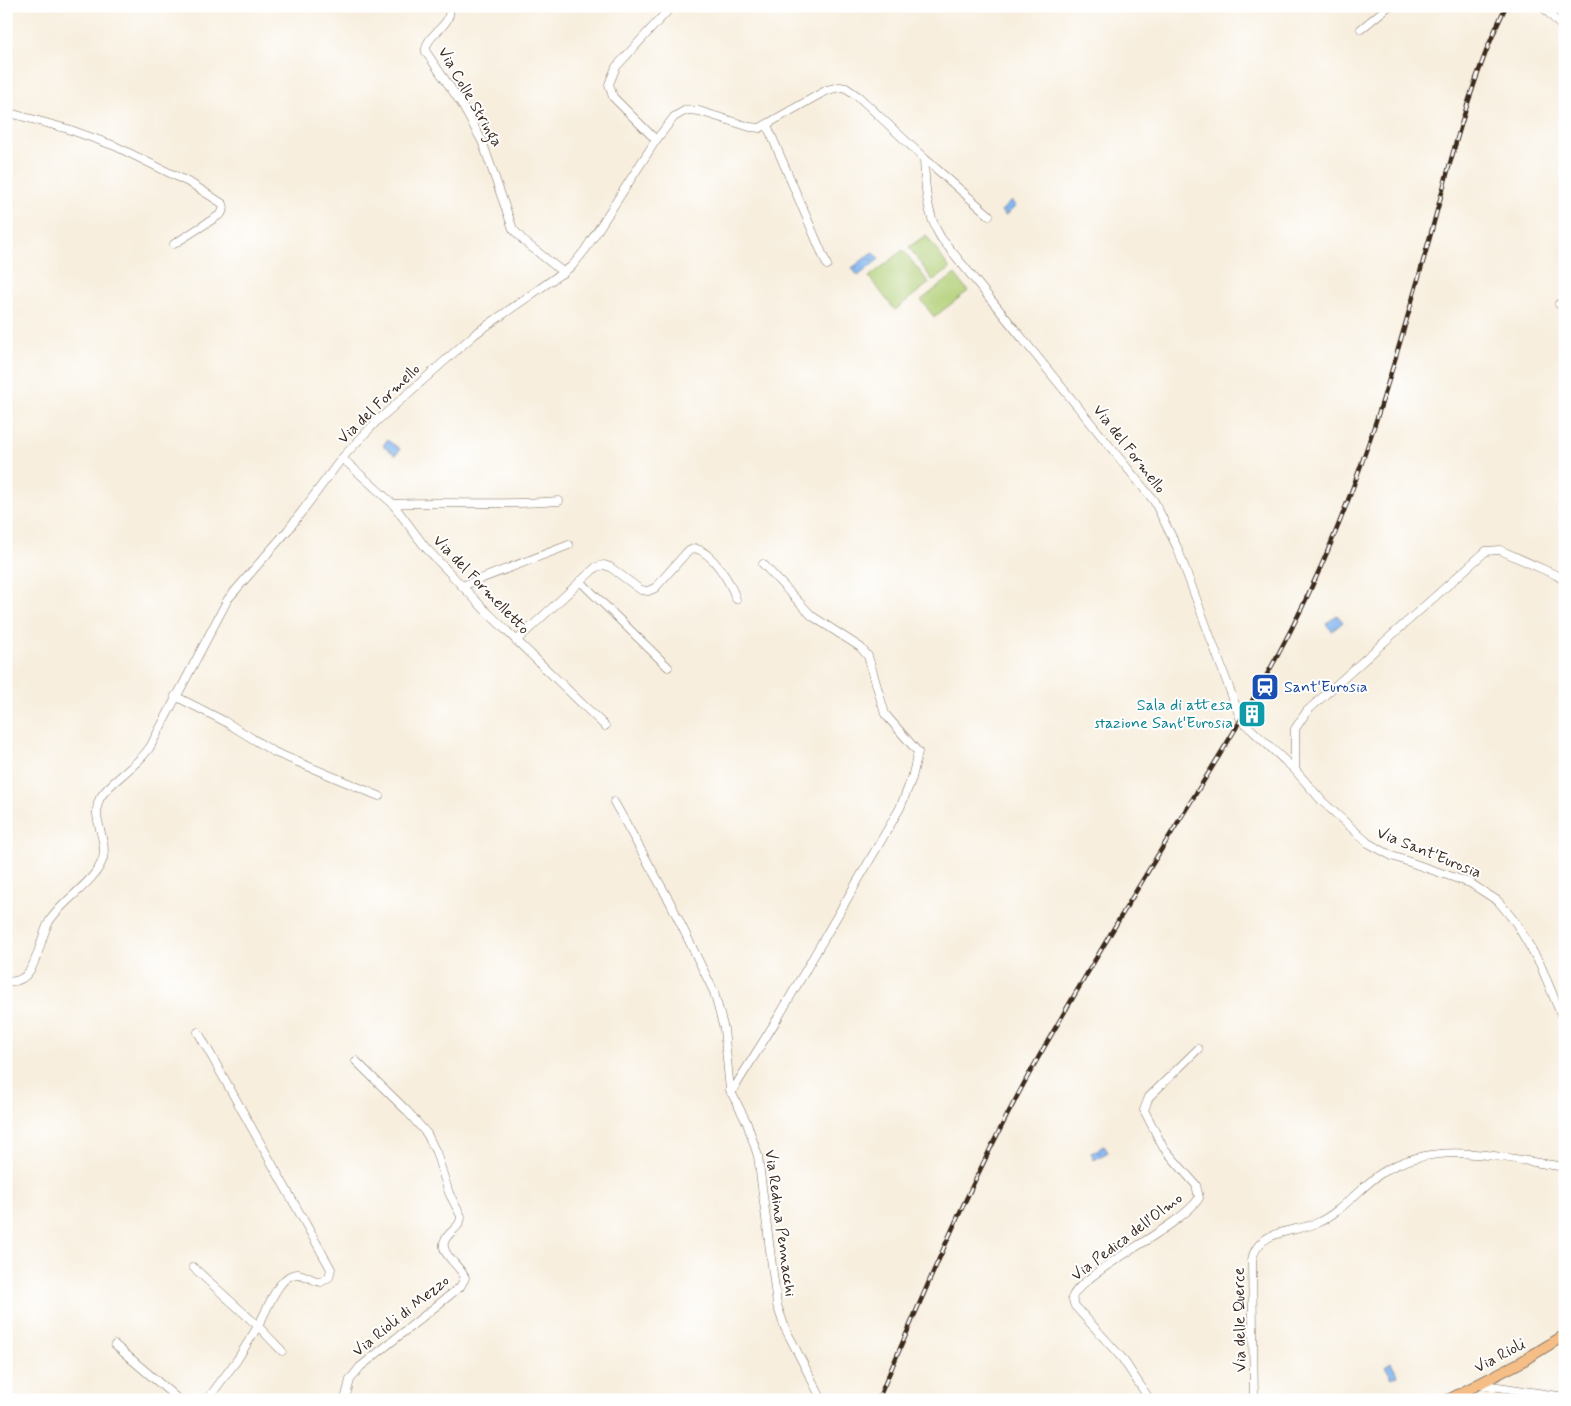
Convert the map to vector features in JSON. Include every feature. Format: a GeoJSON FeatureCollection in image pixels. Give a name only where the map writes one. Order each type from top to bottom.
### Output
{"type":"FeatureCollection","features":[{"type":"Feature","properties":{"kind":"main road","name":"Via Rioli"},"geometry":{"type":"LineString","coordinates":[[1448,1400],[1525,1360],[1565,1335]]}},
{"type":"Feature","properties":{"kind":"street","name":"Via Colle Stringa"},"geometry":{"type":"LineString","coordinates":[[449,6],[449,18],[428,44],[426,52],[461,102],[482,142],[513,229],[524,242],[564,273]]}},
{"type":"Feature","properties":{"kind":"street"},"geometry":{"type":"LineString","coordinates":[[656,140],[613,97],[609,84],[616,67],[672,6]]}},
{"type":"Feature","properties":{"kind":"street"},"geometry":{"type":"LineString","coordinates":[[1361,29],[1389,6]]}},
{"type":"Feature","properties":{"kind":"street"},"geometry":{"type":"LineString","coordinates":[[1542,6],[1565,30]]}},
{"type":"Feature","properties":{"kind":"street"},"geometry":{"type":"LineString","coordinates":[[827,265],[767,126],[824,92],[843,87],[859,96],[924,158],[989,215]]}},
{"type":"Feature","properties":{"kind":"street","name":"Via del Formello"},"geometry":{"type":"LineString","coordinates":[[6,981],[19,980],[28,972],[50,920],[98,867],[103,853],[98,817],[99,802],[109,787],[144,754],[231,594],[288,530],[342,458],[376,422],[479,331],[564,273],[585,250],[656,140],[674,117],[688,110],[704,112],[750,127],[767,126]]}},
{"type":"Feature","properties":{"kind":"street"},"geometry":{"type":"LineString","coordinates":[[6,112],[115,146],[192,184],[223,204],[224,208],[221,214],[174,244]]}},
{"type":"Feature","properties":{"kind":"street","name":"Via del Formello"},"geometry":{"type":"LineString","coordinates":[[924,158],[929,206],[941,238],[1154,501],[1179,551],[1240,718],[1295,770]]}},
{"type":"Feature","properties":{"kind":"street","name":"Via del Formelletto"},"geometry":{"type":"LineString","coordinates":[[342,458],[393,504],[425,547],[462,586],[516,641],[605,726]]}},
{"type":"Feature","properties":{"kind":"street"},"geometry":{"type":"LineString","coordinates":[[393,504],[453,502],[504,505],[559,501]]}},
{"type":"Feature","properties":{"kind":"street"},"geometry":{"type":"LineString","coordinates":[[462,586],[569,545]]}},
{"type":"Feature","properties":{"kind":"street"},"geometry":{"type":"LineString","coordinates":[[516,641],[596,568],[606,565],[643,591],[650,591],[687,552],[695,548],[703,552],[724,574],[736,599]]}},
{"type":"Feature","properties":{"kind":"street"},"geometry":{"type":"LineString","coordinates":[[1295,770],[1294,731],[1302,716],[1484,552],[1492,549],[1502,551],[1556,574],[1565,581]]}},
{"type":"Feature","properties":{"kind":"street"},"geometry":{"type":"LineString","coordinates":[[731,1093],[779,1016],[900,808],[909,789],[918,756],[914,746],[885,714],[866,653],[812,616],[764,564]]}},
{"type":"Feature","properties":{"kind":"street"},"geometry":{"type":"LineString","coordinates":[[580,582],[668,667]]}},
{"type":"Feature","properties":{"kind":"street"},"geometry":{"type":"LineString","coordinates":[[175,696],[224,721],[274,752],[380,796]]}},
{"type":"Feature","properties":{"kind":"street","name":"Via Sant'Eurosia"},"geometry":{"type":"LineString","coordinates":[[1295,770],[1328,807],[1368,843],[1392,856],[1470,883],[1498,901],[1516,924],[1540,964],[1565,1024]]}},
{"type":"Feature","properties":{"kind":"street","name":"Via Redina Pennacchi"},"geometry":{"type":"LineString","coordinates":[[614,802],[670,902],[711,983],[724,1029],[731,1093],[748,1123],[757,1151],[772,1276],[780,1315],[822,1400]]}},
{"type":"Feature","properties":{"kind":"street"},"geometry":{"type":"LineString","coordinates":[[198,1032],[331,1269],[329,1277],[323,1281],[316,1281],[298,1274],[288,1277],[275,1292],[258,1326],[237,1360],[207,1400]]}},
{"type":"Feature","properties":{"kind":"street","name":"Via Pedica dell'Olmo"},"geometry":{"type":"LineString","coordinates":[[1150,1400],[1122,1358],[1075,1306],[1072,1298],[1076,1291],[1107,1264],[1170,1223],[1198,1200],[1198,1187],[1164,1147],[1144,1110],[1149,1097],[1198,1049]]}},
{"type":"Feature","properties":{"kind":"street","name":"Via Rioli di Mezzo"},"geometry":{"type":"LineString","coordinates":[[345,1400],[350,1380],[360,1367],[460,1287],[465,1278],[444,1249],[445,1240],[458,1226],[461,1216],[447,1190],[434,1148],[410,1114],[356,1060]]}},
{"type":"Feature","properties":{"kind":"street","name":"Via delle Querce"},"geometry":{"type":"LineString","coordinates":[[1254,1400],[1252,1260],[1257,1248],[1265,1240],[1282,1232],[1311,1226],[1322,1221],[1377,1177],[1401,1162],[1418,1157],[1463,1154],[1565,1168]]}},
{"type":"Feature","properties":{"kind":"street"},"geometry":{"type":"LineString","coordinates":[[193,1267],[258,1326],[282,1351]]}},
{"type":"Feature","properties":{"kind":"street"},"geometry":{"type":"LineString","coordinates":[[115,1345],[179,1400]]}},
{"type":"Feature","properties":{"kind":"street"},"geometry":{"type":"LineString","coordinates":[[1478,1384],[1565,1397]]}},
{"type":"Feature","properties":{"kind":"green space"},"geometry":{"type":"Polygon","coordinates":[[[926,235],[950,269],[933,281],[909,247],[926,235]]]}},
{"type":"Feature","properties":{"kind":"green space"},"geometry":{"type":"Polygon","coordinates":[[[903,250],[929,283],[895,310],[869,277],[903,250]]]}},
{"type":"Feature","properties":{"kind":"green space"},"geometry":{"type":"Polygon","coordinates":[[[955,274],[968,291],[934,317],[921,300],[955,274]]]}},
{"type":"Feature","properties":{"kind":"water"},"geometry":{"type":"Polygon","coordinates":[[[1011,201],[1016,206],[1005,216],[1001,211],[1011,201]]]}},
{"type":"Feature","properties":{"kind":"water"},"geometry":{"type":"Polygon","coordinates":[[[873,252],[879,259],[858,276],[852,268],[873,252]]]}},
{"type":"Feature","properties":{"kind":"water"},"geometry":{"type":"Polygon","coordinates":[[[387,440],[400,449],[396,455],[383,446],[387,440]]]}},
{"type":"Feature","properties":{"kind":"water"},"geometry":{"type":"Polygon","coordinates":[[[1337,615],[1343,622],[1332,631],[1326,624],[1337,615]]]}},
{"type":"Feature","properties":{"kind":"water"},"geometry":{"type":"Polygon","coordinates":[[[1104,1146],[1108,1152],[1094,1160],[1091,1153],[1104,1146]]]}},
{"type":"Feature","properties":{"kind":"water"},"geometry":{"type":"Polygon","coordinates":[[[1391,1362],[1398,1375],[1392,1378],[1385,1366],[1391,1362]]]}},
{"type":"Feature","properties":{"kind":"railway"},"geometry":{"type":"LineString","coordinates":[[878,1400],[975,1179],[1019,1093],[1110,934],[1251,703],[1299,614],[1332,542],[1379,411],[1472,89],[1506,6]]}},
{"type":"Feature","properties":{"kind":"place","name":"Sant'Eurosia"},"geometry":{"type":"Point","coordinates":[1265,687]}},
{"type":"Feature","properties":{"kind":"place","name":"Sala di attesa stazione Sant'Eurosia"},"geometry":{"type":"Point","coordinates":[1252,714]}}]}
